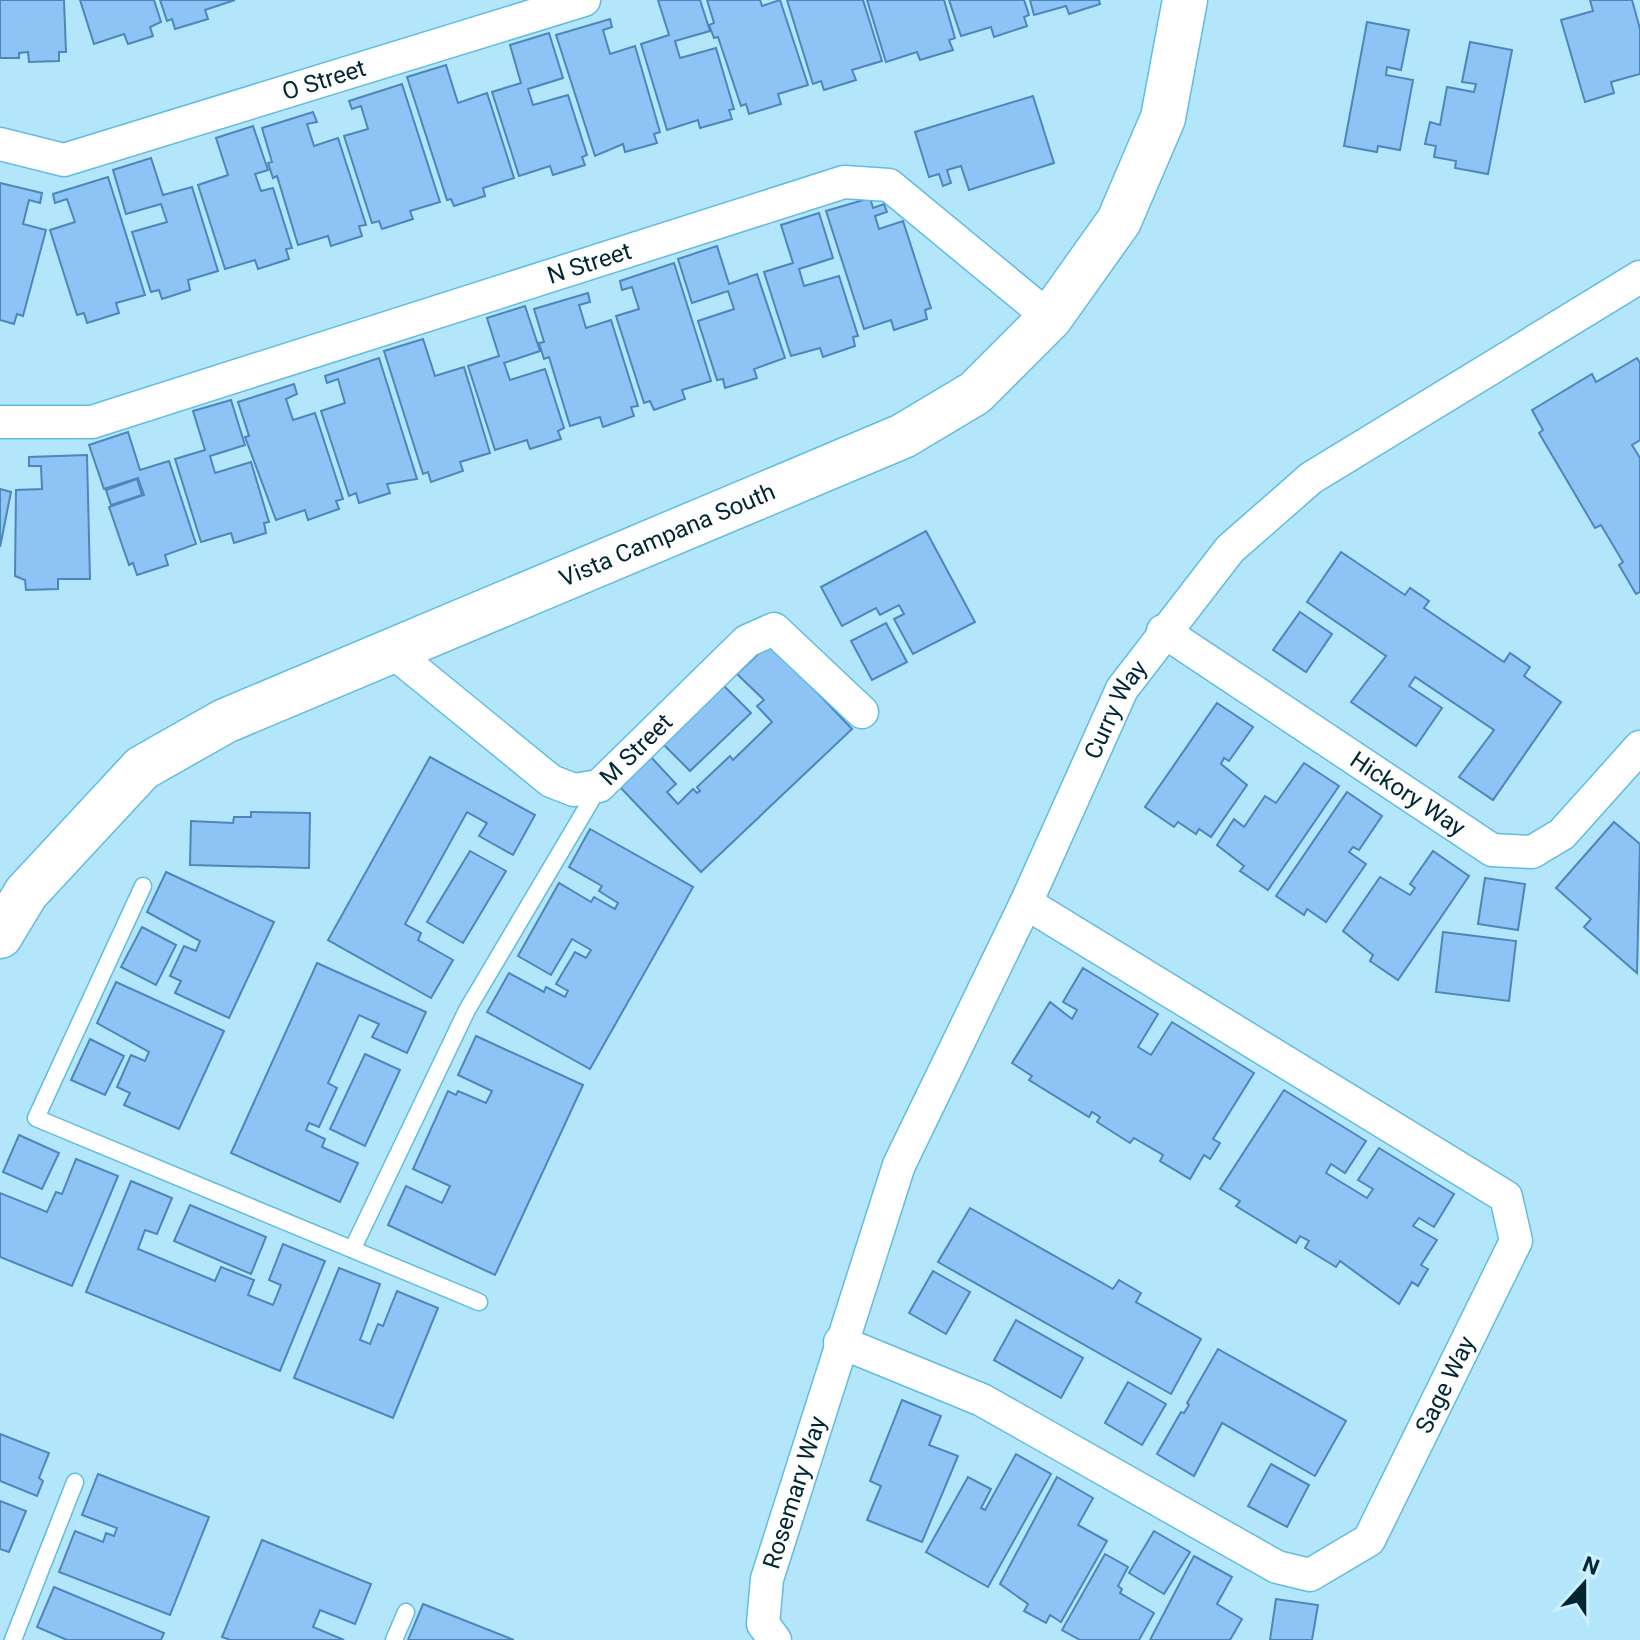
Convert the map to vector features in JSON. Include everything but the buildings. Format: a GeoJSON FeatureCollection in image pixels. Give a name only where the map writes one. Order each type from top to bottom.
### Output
{"type":"FeatureCollection","features":[{"type":"Feature","properties":{"kind":"street","name":"O Street"},"geometry":{"type":"LineString","coordinates":[[0,144],[64,160],[584,0]]}},
{"type":"Feature","properties":{"kind":"street","name":"Vista Campana South"},"geometry":{"type":"LineString","coordinates":[[0,934],[26,893],[142,768],[225,721],[903,436],[975,393],[1050,318],[1119,221],[1163,118],[1185,0]]}},
{"type":"Feature","properties":{"kind":"street","name":"N Street"},"geometry":{"type":"LineString","coordinates":[[0,422],[92,422],[844,182],[889,185],[1050,318]]}},
{"type":"Feature","properties":{"kind":"street","name":"Curry Way"},"geometry":{"type":"LineString","coordinates":[[840,1342],[899,1165],[1026,903],[1122,689],[1163,631],[1230,549],[1311,478],[1637,284]]}},
{"type":"Feature","properties":{"kind":"street","name":"M Street"},"geometry":{"type":"LineString","coordinates":[[393,652],[551,781],[574,790],[599,786],[747,641],[774,629],[862,712]]}},
{"type":"Feature","properties":{"kind":"street","name":"Hickory Way"},"geometry":{"type":"LineString","coordinates":[[1163,631],[1492,850],[1532,852],[1562,834],[1640,747]]}},
{"type":"Feature","properties":{"kind":"street","name":"Sage Way"},"geometry":{"type":"LineString","coordinates":[[840,1342],[982,1400],[1277,1567],[1310,1575],[1369,1540],[1516,1241],[1506,1197],[1026,903]]}},
{"type":"Feature","properties":{"kind":"street","name":"Rosemary Way"},"geometry":{"type":"LineString","coordinates":[[775,1640],[763,1624],[767,1579],[840,1342]]}},
{"type":"Feature","properties":{"kind":"lane"},"geometry":{"type":"LineString","coordinates":[[353,1248],[467,1010],[599,786]]}},
{"type":"Feature","properties":{"kind":"lane"},"geometry":{"type":"LineString","coordinates":[[143,886],[36,1118],[479,1302]]}},
{"type":"Feature","properties":{"kind":"lane"},"geometry":{"type":"LineString","coordinates":[[13,1640],[75,1482]]}},
{"type":"Feature","properties":{"kind":"lane"},"geometry":{"type":"LineString","coordinates":[[394,1640],[406,1612]]}}]}
